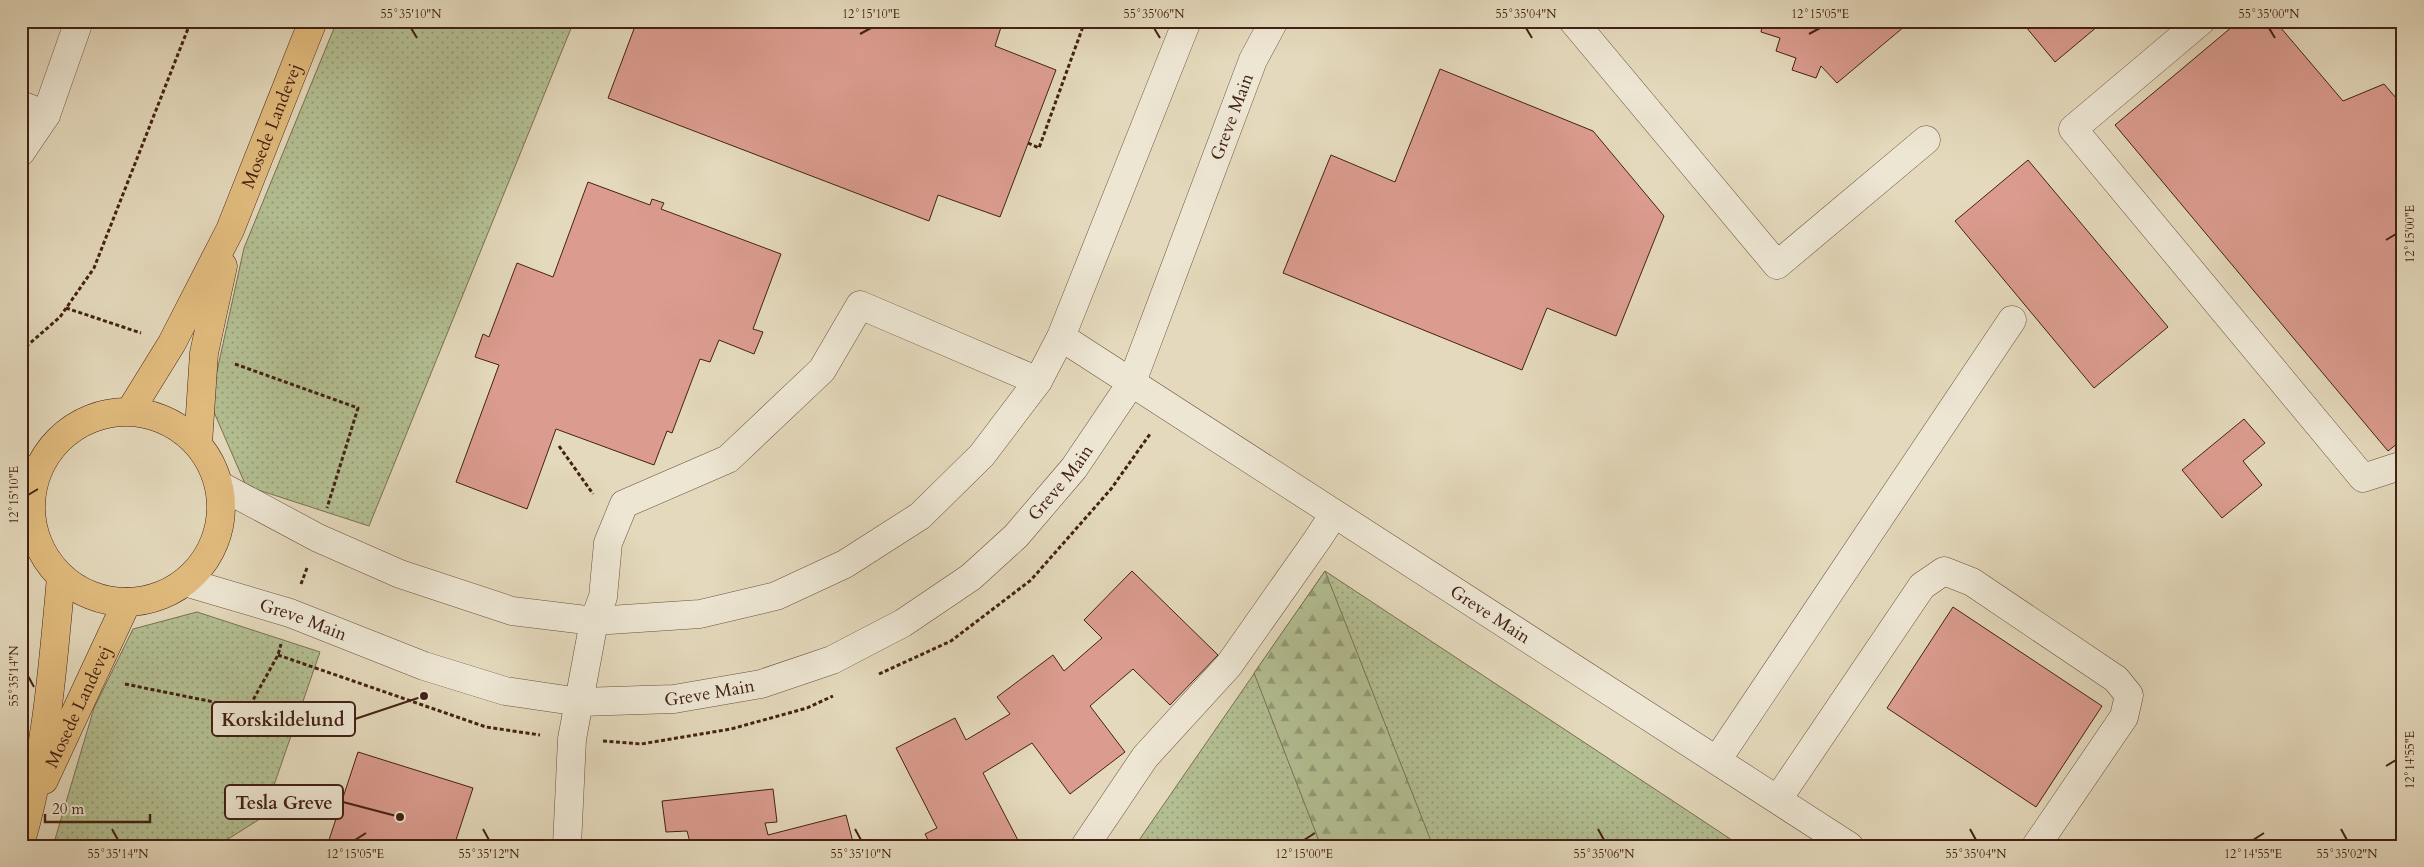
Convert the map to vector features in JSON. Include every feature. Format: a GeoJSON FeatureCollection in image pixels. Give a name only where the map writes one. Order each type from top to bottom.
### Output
{"type":"FeatureCollection","features":[{"type":"Feature","properties":{"kind":"main road","name":"Mosede Landevej"},"geometry":{"type":"LineString","coordinates":[[130,411],[172,343],[230,230],[313,21]]}},
{"type":"Feature","properties":{"kind":"main road","name":"Mosede Landevej"},"geometry":{"type":"LineString","coordinates":[[198,444],[204,353],[230,230]]}},
{"type":"Feature","properties":{"kind":"main road"},"geometry":{"type":"LineString","coordinates":[[130,411],[155,416],[179,426],[198,444],[211,463],[219,484],[221,512],[216,538],[204,562],[185,582],[167,593],[148,600],[127,602],[103,599],[81,591],[61,577],[43,555],[33,530],[30,502],[29,471],[50,448],[72,427],[100,414],[130,411]]}},
{"type":"Feature","properties":{"kind":"main road","name":"Mosede Landevej"},"geometry":{"type":"LineString","coordinates":[[21,841],[30,811],[53,669],[61,577]]}},
{"type":"Feature","properties":{"kind":"main road","name":"Mosede Landevej"},"geometry":{"type":"LineString","coordinates":[[30,811],[127,602]]}},
{"type":"Feature","properties":{"kind":"street"},"geometry":{"type":"LineString","coordinates":[[21,152],[34,110],[79,21]]}},
{"type":"Feature","properties":{"kind":"street"},"geometry":{"type":"LineString","coordinates":[[219,484],[318,538],[400,574],[512,612],[594,621],[700,614],[776,596],[845,564],[920,516],[982,455],[1038,380],[1061,337],[1187,21]]}},
{"type":"Feature","properties":{"kind":"street","name":"Greve Main"},"geometry":{"type":"LineString","coordinates":[[185,582],[290,613],[424,666],[505,691],[580,702],[674,700],[761,684],[832,660],[903,623],[971,577],[1016,536],[1074,468],[1132,382],[1253,60],[1274,21]]}},
{"type":"Feature","properties":{"kind":"street"},"geometry":{"type":"LineString","coordinates":[[1573,21],[1776,265],[1926,140]]}},
{"type":"Feature","properties":{"kind":"street"},"geometry":{"type":"LineString","coordinates":[[2201,21],[2073,128],[2363,478],[2403,465]]}},
{"type":"Feature","properties":{"kind":"street"},"geometry":{"type":"LineString","coordinates":[[567,846],[572,739],[594,621],[603,597],[608,543],[624,504],[728,459],[822,370],[860,305],[1038,380]]}},
{"type":"Feature","properties":{"kind":"street"},"geometry":{"type":"LineString","coordinates":[[1716,760],[2012,320]]}},
{"type":"Feature","properties":{"kind":"street","name":"Greve Main"},"geometry":{"type":"LineString","coordinates":[[1061,337],[1849,846]]}},
{"type":"Feature","properties":{"kind":"street"},"geometry":{"type":"LineString","coordinates":[[1085,846],[1145,757],[1229,665],[1334,514]]}},
{"type":"Feature","properties":{"kind":"street"},"geometry":{"type":"LineString","coordinates":[[1778,799],[1922,586],[1944,571],[1972,582],[2068,646],[2116,679],[2129,695],[2124,717],[2036,846]]}},
{"type":"Feature","properties":{"kind":"path"},"geometry":{"type":"LineString","coordinates":[[21,351],[60,317],[94,268],[191,21]]}},
{"type":"Feature","properties":{"kind":"path"},"geometry":{"type":"LineString","coordinates":[[1028,143],[1039,148],[1085,21]]}},
{"type":"Feature","properties":{"kind":"path"},"geometry":{"type":"LineString","coordinates":[[559,446],[615,525]]}},
{"type":"Feature","properties":{"kind":"green space"},"geometry":{"type":"Polygon","coordinates":[[[337,21],[574,21],[369,526],[246,486],[210,403],[244,248],[337,21]]]}},
{"type":"Feature","properties":{"kind":"green space"},"geometry":{"type":"Polygon","coordinates":[[[1325,571],[1741,846],[1135,846],[1325,571]]]}},
{"type":"Feature","properties":{"kind":"green space"},"geometry":{"type":"Polygon","coordinates":[[[1325,571],[1433,846],[1321,846],[1254,673],[1325,571]]]}},
{"type":"Feature","properties":{"kind":"green space"},"geometry":{"type":"Polygon","coordinates":[[[197,612],[320,652],[263,817],[217,846],[53,846],[94,708],[133,629],[197,612]]]}},
{"type":"Feature","properties":{"kind":"building"},"geometry":{"type":"Polygon","coordinates":[[[637,21],[1003,21],[995,46],[1056,70],[1000,217],[938,195],[929,221],[608,98],[637,21]]]}},
{"type":"Feature","properties":{"kind":"building"},"geometry":{"type":"Polygon","coordinates":[[[1763,21],[1911,21],[1837,83],[1821,66],[1816,78],[1792,70],[1796,58],[1776,51],[1780,38],[1761,32],[1763,21]]]}},
{"type":"Feature","properties":{"kind":"building"},"geometry":{"type":"Polygon","coordinates":[[[2021,21],[2104,21],[2055,62],[2021,21]]]}},
{"type":"Feature","properties":{"kind":"building"},"geometry":{"type":"Polygon","coordinates":[[[2239,21],[2275,21],[2343,101],[2384,84],[2403,106],[2403,439],[2388,451],[2115,125],[2239,21]]]}},
{"type":"Feature","properties":{"kind":"building"},"geometry":{"type":"Polygon","coordinates":[[[1440,69],[1593,131],[1664,216],[1616,336],[1547,308],[1522,370],[1283,273],[1331,155],[1395,182],[1440,69]]]}},
{"type":"Feature","properties":{"kind":"building"},"geometry":{"type":"Polygon","coordinates":[[[2028,160],[2168,327],[2094,388],[1955,221],[2028,160]]]}},
{"type":"Feature","properties":{"kind":"building"},"geometry":{"type":"Polygon","coordinates":[[[588,182],[650,205],[652,199],[664,203],[661,209],[781,254],[753,329],[763,332],[754,354],[719,340],[710,362],[700,359],[672,433],[667,431],[654,465],[556,429],[527,509],[456,482],[499,365],[475,357],[483,334],[489,337],[517,263],[553,277],[588,182]]]}},
{"type":"Feature","properties":{"kind":"building"},"geometry":{"type":"Polygon","coordinates":[[[2244,419],[2265,443],[2243,461],[2262,485],[2222,518],[2182,470],[2244,419]]]}},
{"type":"Feature","properties":{"kind":"building"},"geometry":{"type":"Polygon","coordinates":[[[1132,571],[1218,655],[1170,705],[1133,669],[1090,706],[1125,752],[1070,794],[1032,743],[983,773],[1021,846],[931,846],[925,834],[937,828],[896,748],[955,718],[966,740],[1010,714],[997,697],[1053,655],[1064,671],[1102,638],[1084,620],[1132,571]]]}},
{"type":"Feature","properties":{"kind":"building"},"geometry":{"type":"Polygon","coordinates":[[[1953,607],[2102,706],[2036,807],[1887,708],[1953,607]]]}},
{"type":"Feature","properties":{"kind":"building"},"geometry":{"type":"Polygon","coordinates":[[[358,752],[473,788],[454,846],[327,846],[358,752]]]}},
{"type":"Feature","properties":{"kind":"building"},"geometry":{"type":"Polygon","coordinates":[[[773,789],[777,822],[765,823],[768,835],[846,815],[854,846],[691,846],[687,831],[666,832],[662,801],[773,789]]]}},
{"type":"Feature","properties":{"kind":"place","name":"Korskildelund"},"geometry":{"type":"Point","coordinates":[424,696]}},
{"type":"Feature","properties":{"kind":"place","name":"Tesla Greve"},"geometry":{"type":"Point","coordinates":[400,817]}}]}
